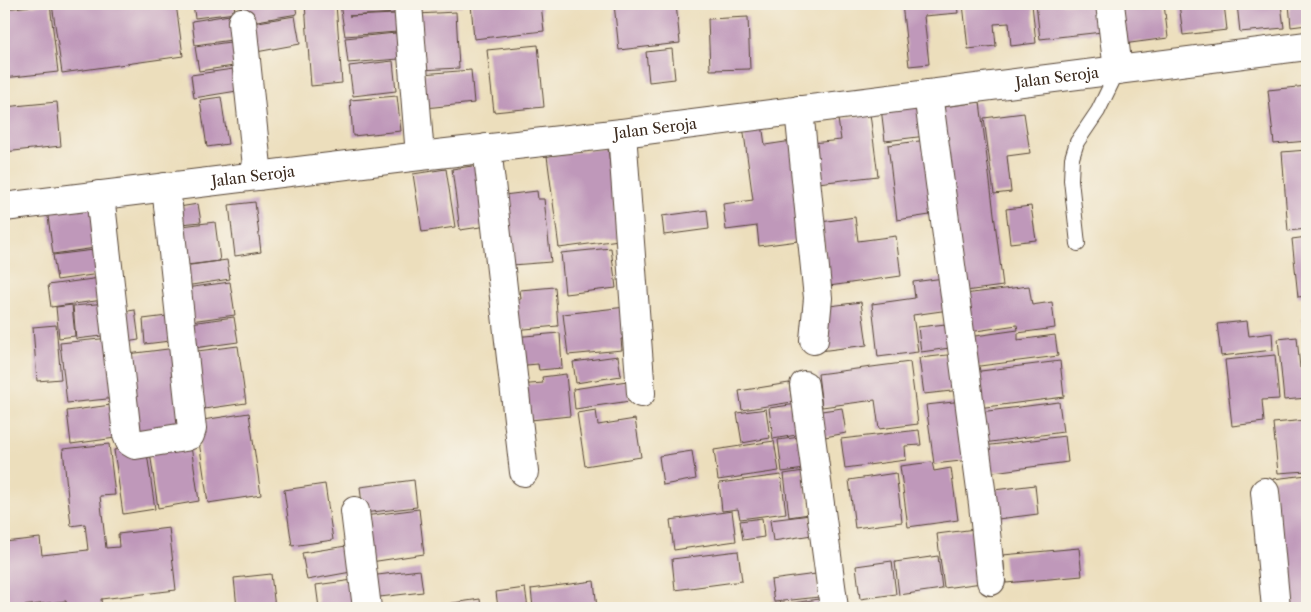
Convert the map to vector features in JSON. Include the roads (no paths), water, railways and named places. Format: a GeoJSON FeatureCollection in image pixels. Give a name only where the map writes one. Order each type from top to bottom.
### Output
{"type":"FeatureCollection","features":[{"type":"Feature","properties":{"kind":"street"},"geometry":{"type":"LineString","coordinates":[[408,4],[420,156]]}},
{"type":"Feature","properties":{"kind":"street"},"geometry":{"type":"LineString","coordinates":[[1110,4],[1118,70]]}},
{"type":"Feature","properties":{"kind":"street"},"geometry":{"type":"LineString","coordinates":[[242,22],[258,176]]}},
{"type":"Feature","properties":{"kind":"street","name":"Jalan Seroja"},"geometry":{"type":"LineString","coordinates":[[4,207],[622,133],[1307,46]]}},
{"type":"Feature","properties":{"kind":"street"},"geometry":{"type":"LineString","coordinates":[[928,94],[992,581]]}},
{"type":"Feature","properties":{"kind":"street"},"geometry":{"type":"LineString","coordinates":[[799,110],[818,298],[814,340]]}},
{"type":"Feature","properties":{"kind":"street"},"geometry":{"type":"LineString","coordinates":[[622,133],[641,394]]}},
{"type":"Feature","properties":{"kind":"street"},"geometry":{"type":"LineString","coordinates":[[487,148],[524,472]]}},
{"type":"Feature","properties":{"kind":"street"},"geometry":{"type":"LineString","coordinates":[[100,194],[127,435],[130,442],[136,445],[185,437],[190,435],[192,429],[166,187]]}},
{"type":"Feature","properties":{"kind":"street"},"geometry":{"type":"LineString","coordinates":[[804,385],[834,608]]}},
{"type":"Feature","properties":{"kind":"street"},"geometry":{"type":"LineString","coordinates":[[1265,492],[1276,608]]}},
{"type":"Feature","properties":{"kind":"street"},"geometry":{"type":"LineString","coordinates":[[355,511],[367,608]]}},
{"type":"Feature","properties":{"kind":"lane"},"geometry":{"type":"LineString","coordinates":[[1078,244],[1071,180],[1072,158],[1077,142],[1098,111],[1118,70]]}}]}
